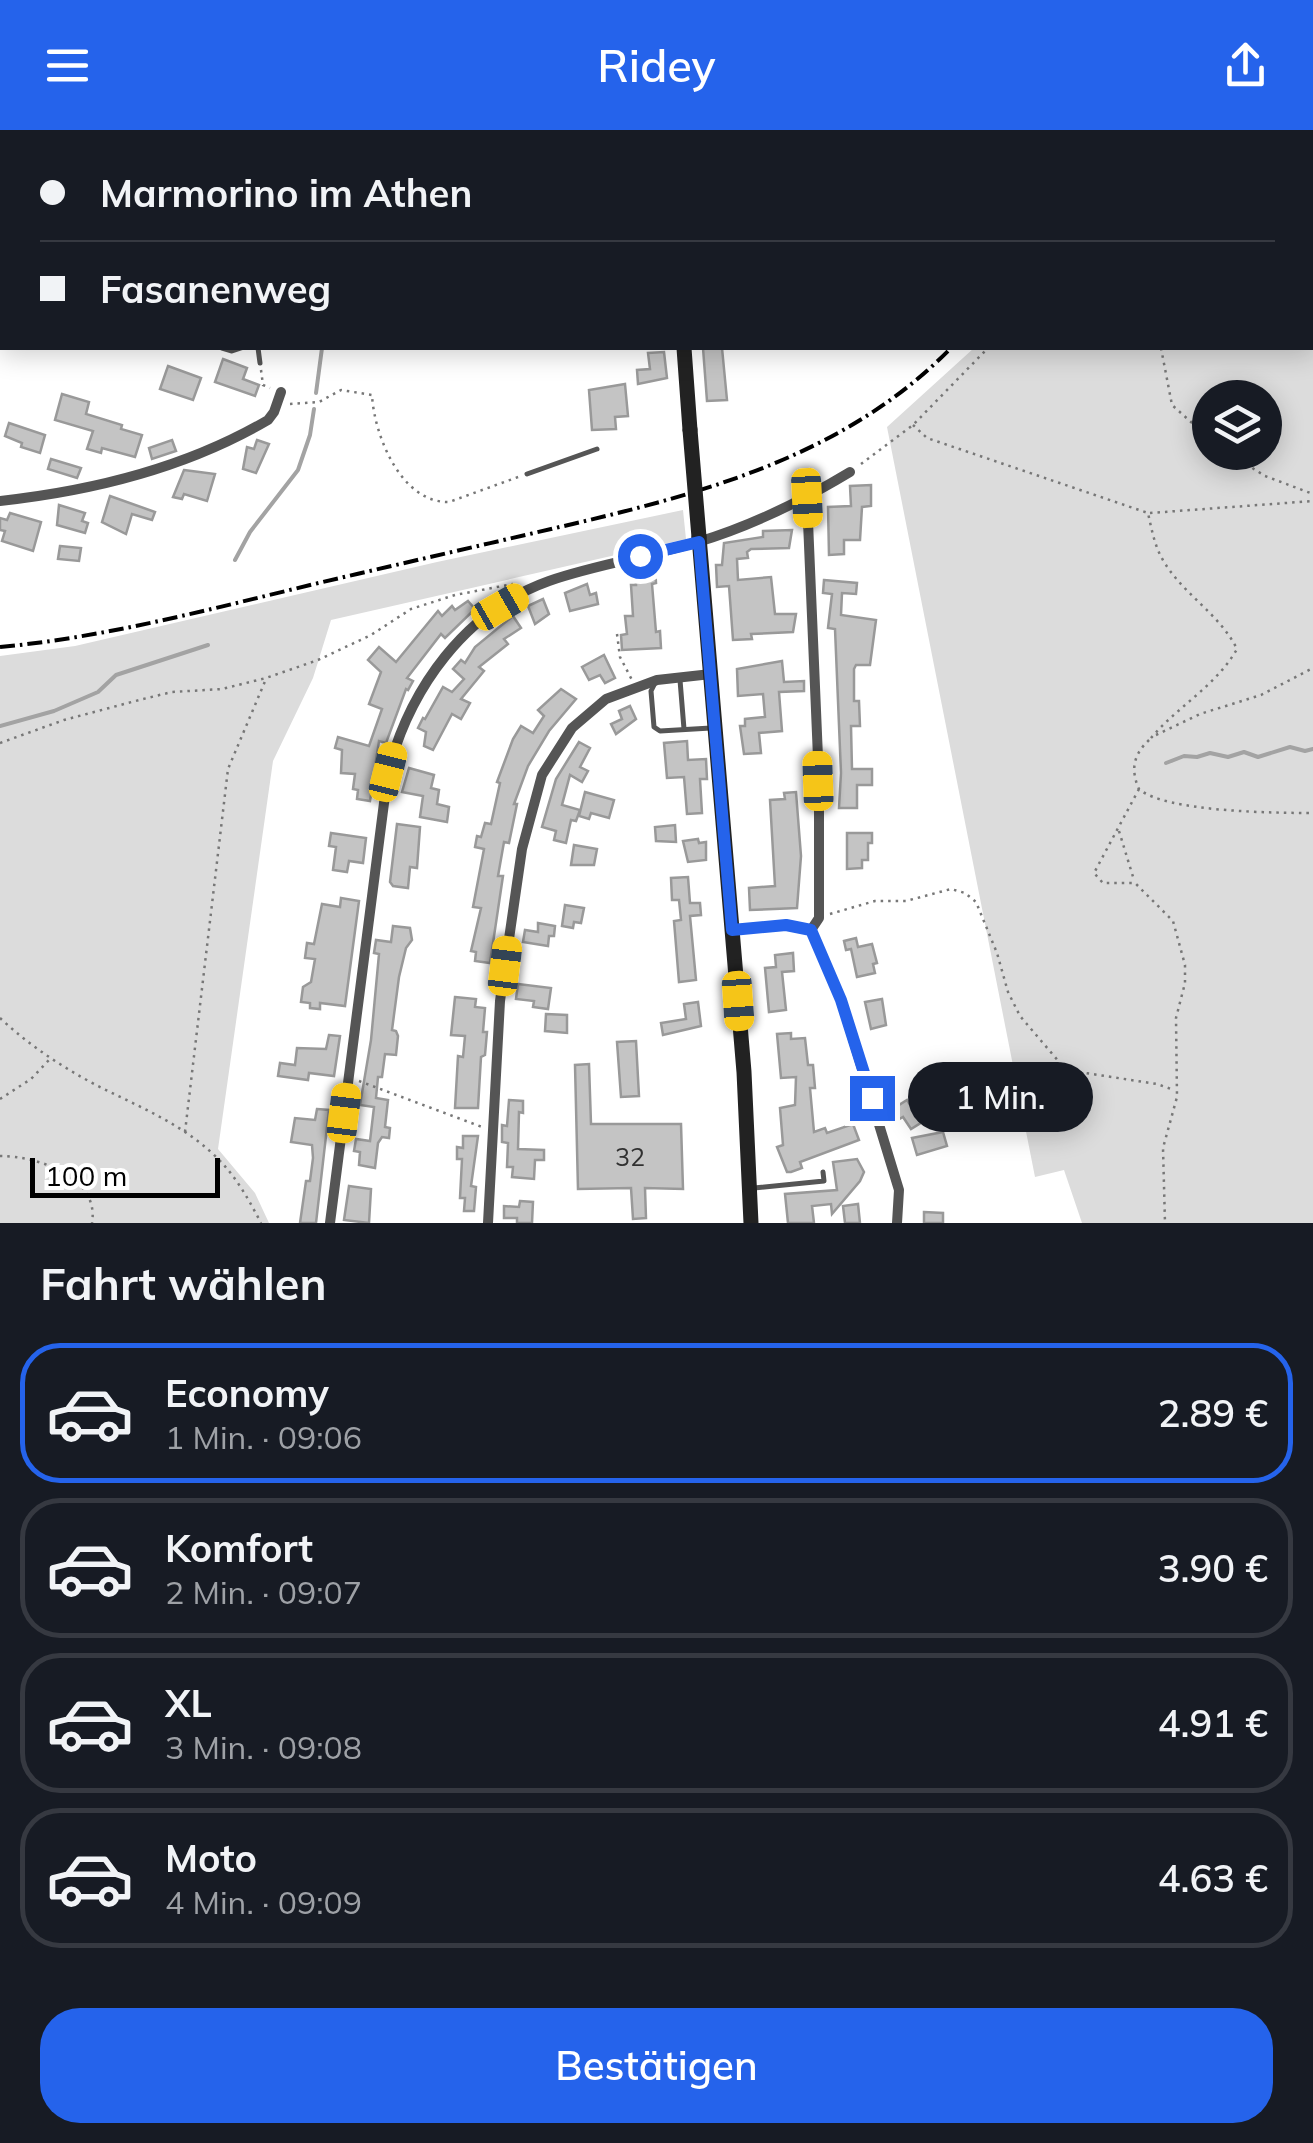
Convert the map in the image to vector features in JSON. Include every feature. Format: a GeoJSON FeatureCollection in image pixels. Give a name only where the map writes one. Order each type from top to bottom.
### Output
{"type":"FeatureCollection","features":[{"type":"Feature","properties":{"kind":"main road"},"geometry":{"type":"LineString","coordinates":[[684,350],[732,930],[751,1223]]}},
{"type":"Feature","properties":{"kind":"street"},"geometry":{"type":"LineString","coordinates":[[0,501],[88,487],[169,464],[268,420],[279,398]]}},
{"type":"Feature","properties":{"kind":"street"},"geometry":{"type":"LineString","coordinates":[[330,1223],[388,772],[400,731],[427,680],[455,644],[484,618],[545,582],[699,540],[807,498],[850,472]]}},
{"type":"Feature","properties":{"kind":"street"},"geometry":{"type":"LineString","coordinates":[[807,498],[820,918],[811,930]]}},
{"type":"Feature","properties":{"kind":"street"},"geometry":{"type":"LineString","coordinates":[[488,1223],[502,984],[522,850],[548,762],[580,719],[606,700],[657,680],[711,674]]}},
{"type":"Feature","properties":{"kind":"street"},"geometry":{"type":"LineString","coordinates":[[732,930],[786,925],[811,930]]}},
{"type":"Feature","properties":{"kind":"street"},"geometry":{"type":"LineString","coordinates":[[811,930],[841,1000],[899,1190],[896,1223]]}},
{"type":"Feature","properties":{"kind":"lane"},"geometry":{"type":"LineString","coordinates":[[258,350],[260,363]]}},
{"type":"Feature","properties":{"kind":"lane"},"geometry":{"type":"LineString","coordinates":[[528,474],[597,450]]}},
{"type":"Feature","properties":{"kind":"lane"},"geometry":{"type":"LineString","coordinates":[[680,677],[684,730]]}},
{"type":"Feature","properties":{"kind":"lane"},"geometry":{"type":"LineString","coordinates":[[657,680],[650,691],[654,727],[660,731],[716,728]]}},
{"type":"Feature","properties":{"kind":"lane"},"geometry":{"type":"LineString","coordinates":[[751,1188],[824,1180],[823,1172]]}},
{"type":"Feature","properties":{"kind":"path"},"geometry":{"type":"LineString","coordinates":[[850,472],[913,425],[986,350]]}},
{"type":"Feature","properties":{"kind":"path"},"geometry":{"type":"LineString","coordinates":[[1161,350],[1172,406],[1192,423]]}},
{"type":"Feature","properties":{"kind":"path"},"geometry":{"type":"LineString","coordinates":[[260,363],[263,385],[279,398],[309,404],[341,390],[372,395],[373,420],[380,440],[401,476],[438,502],[449,502],[528,474]]}},
{"type":"Feature","properties":{"kind":"path"},"geometry":{"type":"LineString","coordinates":[[913,425],[928,438],[1148,512],[1313,501]]}},
{"type":"Feature","properties":{"kind":"path"},"geometry":{"type":"LineString","coordinates":[[1256,470],[1313,494]]}},
{"type":"Feature","properties":{"kind":"path"},"geometry":{"type":"LineString","coordinates":[[1135,883],[1116,884],[1096,878],[1095,867],[1139,789],[1134,760],[1171,714],[1212,682],[1237,650],[1228,631],[1166,566],[1156,548],[1148,512]]}},
{"type":"Feature","properties":{"kind":"path"},"geometry":{"type":"LineString","coordinates":[[0,743],[64,720],[143,699],[172,692],[222,690],[266,678],[353,644],[410,609],[514,583]]}},
{"type":"Feature","properties":{"kind":"path"},"geometry":{"type":"LineString","coordinates":[[617,634],[620,657],[636,686]]}},
{"type":"Feature","properties":{"kind":"path"},"geometry":{"type":"LineString","coordinates":[[1151,738],[1313,668]]}},
{"type":"Feature","properties":{"kind":"path"},"geometry":{"type":"LineString","coordinates":[[185,1132],[228,769],[266,678]]}},
{"type":"Feature","properties":{"kind":"path"},"geometry":{"type":"LineString","coordinates":[[1139,789],[1165,802],[1313,813]]}},
{"type":"Feature","properties":{"kind":"path"},"geometry":{"type":"LineString","coordinates":[[1119,829],[1135,883],[1173,921],[1185,965],[1185,983],[1176,1018],[1176,1091],[1163,1148],[1164,1223]]}},
{"type":"Feature","properties":{"kind":"path"},"geometry":{"type":"LineString","coordinates":[[820,918],[875,901],[906,901],[951,890],[965,893],[976,902],[1020,1016],[1066,1070],[1157,1084],[1176,1091]]}},
{"type":"Feature","properties":{"kind":"path"},"geometry":{"type":"LineString","coordinates":[[0,1018],[50,1058],[185,1132],[212,1153],[230,1173],[261,1223]]}},
{"type":"Feature","properties":{"kind":"path"},"geometry":{"type":"LineString","coordinates":[[0,1099],[31,1079],[50,1058]]}},
{"type":"Feature","properties":{"kind":"path"},"geometry":{"type":"LineString","coordinates":[[348,1076],[492,1130]]}},
{"type":"Feature","properties":{"kind":"path"},"geometry":{"type":"LineString","coordinates":[[0,1156],[25,1157],[70,1177],[92,1206],[92,1223]]}},
{"type":"Feature","properties":{"kind":"shaded area"},"geometry":{"type":"Polygon","coordinates":[[[972,350],[1313,350],[1313,1223],[1082,1223],[1064,1170],[1035,1177],[887,427],[972,350]]]}},
{"type":"Feature","properties":{"kind":"shaded area"},"geometry":{"type":"Polygon","coordinates":[[[683,510],[686,539],[331,620],[313,678],[273,761],[218,1149],[255,1193],[269,1223],[0,1223],[0,656],[75,646],[683,510]]]}},
{"type":"Feature","properties":{"kind":"building"},"geometry":{"type":"Polygon","coordinates":[[[703,350],[722,350],[727,400],[707,401],[703,350]]]}},
{"type":"Feature","properties":{"kind":"building"},"geometry":{"type":"Polygon","coordinates":[[[664,352],[667,378],[638,384],[637,370],[650,369],[648,353],[664,352]]]}},
{"type":"Feature","properties":{"kind":"building"},"geometry":{"type":"Polygon","coordinates":[[[223,359],[247,368],[243,379],[259,385],[255,396],[215,382],[223,359]]]}},
{"type":"Feature","properties":{"kind":"building"},"geometry":{"type":"Polygon","coordinates":[[[168,366],[201,378],[193,400],[160,389],[168,366]]]}},
{"type":"Feature","properties":{"kind":"building"},"geometry":{"type":"Polygon","coordinates":[[[625,384],[628,416],[615,417],[616,429],[592,430],[589,390],[625,384]]]}},
{"type":"Feature","properties":{"kind":"building"},"geometry":{"type":"Polygon","coordinates":[[[62,394],[89,402],[86,414],[142,435],[135,457],[102,448],[101,453],[87,449],[93,431],[55,420],[62,394]]]}},
{"type":"Feature","properties":{"kind":"building"},"geometry":{"type":"Polygon","coordinates":[[[9,423],[45,435],[40,453],[5,436],[9,423]]]}},
{"type":"Feature","properties":{"kind":"building"},"geometry":{"type":"Polygon","coordinates":[[[172,440],[176,451],[152,459],[149,448],[172,440]]]}},
{"type":"Feature","properties":{"kind":"building"},"geometry":{"type":"Polygon","coordinates":[[[257,440],[269,444],[256,473],[243,469],[247,447],[254,449],[257,440]]]}},
{"type":"Feature","properties":{"kind":"building"},"geometry":{"type":"Polygon","coordinates":[[[51,459],[81,468],[77,478],[48,469],[51,459]]]}},
{"type":"Feature","properties":{"kind":"building"},"geometry":{"type":"Polygon","coordinates":[[[184,470],[215,474],[207,501],[184,494],[182,499],[173,497],[184,470]]]}},
{"type":"Feature","properties":{"kind":"building"},"geometry":{"type":"Polygon","coordinates":[[[871,485],[871,506],[862,507],[860,540],[844,540],[844,554],[829,555],[828,507],[851,506],[850,486],[871,485]]]}},
{"type":"Feature","properties":{"kind":"building"},"geometry":{"type":"Polygon","coordinates":[[[110,496],[155,512],[152,520],[132,514],[126,534],[102,522],[110,496]]]}},
{"type":"Feature","properties":{"kind":"building"},"geometry":{"type":"Polygon","coordinates":[[[59,505],[85,513],[85,533],[57,525],[59,505]]]}},
{"type":"Feature","properties":{"kind":"building"},"geometry":{"type":"Polygon","coordinates":[[[10,513],[41,522],[33,551],[2,541],[5,531],[0,530],[0,518],[7,520],[10,513]]]}},
{"type":"Feature","properties":{"kind":"building"},"geometry":{"type":"Polygon","coordinates":[[[792,530],[789,548],[751,549],[748,558],[737,559],[738,580],[771,577],[775,614],[796,614],[793,632],[751,634],[752,639],[733,640],[729,586],[717,587],[716,565],[722,565],[724,543],[763,537],[763,531],[792,530]]]}},
{"type":"Feature","properties":{"kind":"building"},"geometry":{"type":"Polygon","coordinates":[[[60,546],[81,548],[79,561],[58,559],[60,546]]]}},
{"type":"Feature","properties":{"kind":"building"},"geometry":{"type":"Polygon","coordinates":[[[655,567],[656,583],[652,584],[661,648],[622,650],[621,635],[627,634],[625,616],[633,616],[631,585],[636,585],[635,569],[655,567]]]}},
{"type":"Feature","properties":{"kind":"building"},"geometry":{"type":"Polygon","coordinates":[[[824,580],[857,583],[856,594],[842,593],[841,615],[876,620],[870,665],[856,665],[854,669],[854,701],[859,701],[860,726],[851,726],[852,769],[872,769],[872,785],[857,785],[857,808],[839,808],[835,629],[828,628],[832,594],[823,593],[824,580]]]}},
{"type":"Feature","properties":{"kind":"building"},"geometry":{"type":"Polygon","coordinates":[[[587,584],[590,595],[596,593],[598,604],[570,611],[565,593],[587,584]]]}},
{"type":"Feature","properties":{"kind":"building"},"geometry":{"type":"Polygon","coordinates":[[[543,599],[549,614],[535,624],[528,606],[543,599]]]}},
{"type":"Feature","properties":{"kind":"building"},"geometry":{"type":"Polygon","coordinates":[[[468,601],[475,609],[445,638],[441,634],[407,678],[413,681],[406,689],[386,743],[379,741],[370,801],[357,799],[358,790],[353,789],[355,774],[341,773],[342,750],[335,748],[338,737],[369,746],[382,709],[369,704],[381,672],[368,660],[379,647],[396,662],[438,611],[442,616],[452,606],[455,610],[468,601]]]}},
{"type":"Feature","properties":{"kind":"building"},"geometry":{"type":"Polygon","coordinates":[[[513,616],[521,628],[504,639],[508,644],[479,667],[484,671],[461,699],[470,703],[461,719],[452,714],[433,750],[424,746],[426,732],[418,728],[423,718],[443,687],[452,692],[464,679],[453,669],[461,660],[465,663],[475,647],[513,616]]]}},
{"type":"Feature","properties":{"kind":"building"},"geometry":{"type":"Polygon","coordinates":[[[604,655],[615,678],[605,683],[600,675],[589,680],[582,667],[604,655]]]}},
{"type":"Feature","properties":{"kind":"building"},"geometry":{"type":"Polygon","coordinates":[[[782,661],[784,682],[804,681],[804,691],[779,692],[782,731],[759,733],[761,753],[744,754],[740,726],[745,726],[745,719],[765,717],[763,694],[738,696],[737,669],[782,661]]]}},
{"type":"Feature","properties":{"kind":"building"},"geometry":{"type":"Polygon","coordinates":[[[561,689],[576,699],[549,731],[528,766],[514,804],[509,843],[504,842],[490,963],[475,961],[476,952],[471,951],[481,908],[473,907],[484,849],[475,847],[477,836],[481,837],[485,823],[491,824],[500,783],[497,782],[513,739],[521,726],[533,733],[544,716],[538,710],[561,689]]]}},
{"type":"Feature","properties":{"kind":"building"},"geometry":{"type":"Polygon","coordinates":[[[630,706],[636,719],[616,734],[611,724],[622,719],[619,711],[630,706]]]}},
{"type":"Feature","properties":{"kind":"building"},"geometry":{"type":"Polygon","coordinates":[[[687,741],[688,760],[706,759],[707,779],[700,779],[702,813],[687,814],[684,777],[667,778],[664,743],[687,741]]]}},
{"type":"Feature","properties":{"kind":"building"},"geometry":{"type":"Polygon","coordinates":[[[579,742],[590,748],[580,767],[588,771],[582,782],[570,775],[562,805],[580,810],[576,821],[571,820],[566,843],[554,840],[556,831],[542,827],[556,779],[579,742]]]}},
{"type":"Feature","properties":{"kind":"building"},"geometry":{"type":"Polygon","coordinates":[[[409,768],[434,775],[431,788],[439,790],[437,804],[449,807],[447,822],[420,817],[423,796],[402,792],[409,768]]]}},
{"type":"Feature","properties":{"kind":"building"},"geometry":{"type":"Polygon","coordinates":[[[585,792],[614,800],[609,818],[591,813],[589,819],[579,816],[585,792]]]}},
{"type":"Feature","properties":{"kind":"building"},"geometry":{"type":"Polygon","coordinates":[[[796,792],[801,856],[797,908],[750,910],[749,888],[775,886],[770,800],[785,799],[784,793],[796,792]]]}},
{"type":"Feature","properties":{"kind":"building"},"geometry":{"type":"Polygon","coordinates":[[[397,824],[420,827],[417,868],[410,867],[408,888],[390,882],[397,824]]]}},
{"type":"Feature","properties":{"kind":"building"},"geometry":{"type":"Polygon","coordinates":[[[675,825],[676,842],[656,841],[655,827],[675,825]]]}},
{"type":"Feature","properties":{"kind":"building"},"geometry":{"type":"Polygon","coordinates":[[[331,833],[366,838],[363,863],[349,861],[347,872],[333,870],[336,847],[329,846],[331,833]]]}},
{"type":"Feature","properties":{"kind":"building"},"geometry":{"type":"Polygon","coordinates":[[[847,833],[872,833],[868,860],[862,860],[862,868],[847,869],[847,833]]]}},
{"type":"Feature","properties":{"kind":"building"},"geometry":{"type":"Polygon","coordinates":[[[698,839],[699,843],[706,842],[706,860],[688,862],[683,841],[698,839]]]}},
{"type":"Feature","properties":{"kind":"building"},"geometry":{"type":"Polygon","coordinates":[[[574,845],[597,849],[594,865],[571,865],[574,845]]]}},
{"type":"Feature","properties":{"kind":"building"},"geometry":{"type":"Polygon","coordinates":[[[688,877],[690,903],[700,903],[701,915],[690,916],[696,980],[679,982],[674,921],[681,920],[679,900],[672,900],[671,878],[688,877]]]}},
{"type":"Feature","properties":{"kind":"building"},"geometry":{"type":"Polygon","coordinates":[[[341,898],[359,901],[345,1006],[320,1003],[320,1009],[310,1008],[310,1003],[301,1002],[303,987],[311,982],[315,959],[305,958],[307,943],[314,944],[322,904],[340,907],[341,898]]]}},
{"type":"Feature","properties":{"kind":"building"},"geometry":{"type":"Polygon","coordinates":[[[565,905],[584,908],[581,923],[574,922],[573,928],[562,926],[565,905]]]}},
{"type":"Feature","properties":{"kind":"building"},"geometry":{"type":"Polygon","coordinates":[[[538,923],[555,926],[548,946],[523,942],[525,930],[538,932],[538,923]]]}},
{"type":"Feature","properties":{"kind":"building"},"geometry":{"type":"Polygon","coordinates":[[[393,926],[410,928],[412,940],[406,948],[399,977],[392,1030],[398,1036],[396,1055],[385,1054],[382,1077],[378,1077],[376,1098],[388,1100],[385,1127],[390,1128],[389,1138],[382,1137],[378,1143],[375,1168],[359,1165],[360,1152],[354,1151],[356,1139],[370,1141],[374,1107],[360,1105],[371,1040],[379,954],[374,953],[376,940],[391,942],[393,926]]]}},
{"type":"Feature","properties":{"kind":"building"},"geometry":{"type":"Polygon","coordinates":[[[856,938],[858,947],[872,944],[877,963],[873,964],[875,973],[857,977],[851,949],[846,950],[844,941],[856,938]]]}},
{"type":"Feature","properties":{"kind":"building"},"geometry":{"type":"Polygon","coordinates":[[[793,953],[794,971],[782,972],[786,1010],[769,1012],[765,968],[776,967],[775,955],[793,953]]]}},
{"type":"Feature","properties":{"kind":"building"},"geometry":{"type":"Polygon","coordinates":[[[518,984],[551,988],[548,1009],[533,1007],[534,1001],[516,999],[518,984]]]}},
{"type":"Feature","properties":{"kind":"building"},"geometry":{"type":"Polygon","coordinates":[[[455,997],[476,999],[475,1007],[485,1008],[483,1032],[487,1032],[485,1055],[481,1057],[478,1108],[455,1108],[458,1056],[463,1057],[465,1036],[451,1035],[455,997]]]}},
{"type":"Feature","properties":{"kind":"building"},"geometry":{"type":"Polygon","coordinates":[[[882,999],[886,1025],[871,1029],[865,1002],[882,999]]]}},
{"type":"Feature","properties":{"kind":"building"},"geometry":{"type":"Polygon","coordinates":[[[698,1002],[701,1026],[663,1035],[661,1023],[686,1019],[684,1004],[698,1002]]]}},
{"type":"Feature","properties":{"kind":"building"},"geometry":{"type":"Polygon","coordinates":[[[546,1014],[567,1015],[567,1033],[545,1031],[546,1014]]]}},
{"type":"Feature","properties":{"kind":"building"},"geometry":{"type":"Polygon","coordinates":[[[791,1033],[791,1039],[805,1038],[808,1065],[813,1065],[815,1088],[810,1088],[814,1132],[825,1128],[827,1133],[853,1124],[859,1140],[800,1162],[802,1168],[787,1172],[777,1147],[783,1145],[780,1108],[795,1105],[796,1077],[781,1078],[777,1034],[791,1033]]]}},
{"type":"Feature","properties":{"kind":"building"},"geometry":{"type":"Polygon","coordinates":[[[329,1035],[340,1036],[334,1076],[309,1073],[308,1080],[278,1076],[280,1063],[295,1065],[297,1048],[326,1049],[329,1035]]]}},
{"type":"Feature","properties":{"kind":"building"},"geometry":{"type":"Polygon","coordinates":[[[636,1041],[639,1096],[621,1097],[617,1042],[636,1041]]]}},
{"type":"Feature","properties":{"kind":"building"},"geometry":{"type":"Polygon","coordinates":[[[589,1064],[591,1124],[681,1124],[683,1189],[645,1188],[646,1218],[633,1219],[631,1188],[578,1189],[575,1065],[589,1064]]]}},
{"type":"Feature","properties":{"kind":"building"},"geometry":{"type":"Polygon","coordinates":[[[509,1100],[523,1101],[518,1149],[544,1150],[544,1160],[535,1160],[534,1179],[512,1177],[513,1167],[507,1167],[508,1143],[502,1142],[502,1125],[507,1126],[509,1100]]]}},
{"type":"Feature","properties":{"kind":"building"},"geometry":{"type":"Polygon","coordinates":[[[907,1100],[916,1114],[921,1110],[927,1119],[911,1129],[903,1117],[894,1122],[888,1112],[907,1100]]]}},
{"type":"Feature","properties":{"kind":"building"},"geometry":{"type":"Polygon","coordinates":[[[317,1109],[329,1110],[316,1223],[300,1223],[306,1181],[310,1181],[312,1145],[291,1142],[295,1118],[315,1120],[317,1109]]]}},
{"type":"Feature","properties":{"kind":"building"},"geometry":{"type":"Polygon","coordinates":[[[943,1132],[947,1146],[917,1155],[912,1138],[943,1132]]]}},
{"type":"Feature","properties":{"kind":"building"},"geometry":{"type":"Polygon","coordinates":[[[463,1136],[478,1136],[471,1186],[476,1187],[474,1211],[464,1211],[465,1198],[460,1198],[462,1159],[457,1159],[457,1147],[463,1148],[463,1136]]]}},
{"type":"Feature","properties":{"kind":"building"},"geometry":{"type":"Polygon","coordinates":[[[857,1159],[864,1172],[860,1181],[832,1214],[831,1204],[812,1206],[814,1223],[788,1223],[785,1194],[837,1190],[833,1162],[857,1159]]]}},
{"type":"Feature","properties":{"kind":"building"},"geometry":{"type":"Polygon","coordinates":[[[349,1186],[371,1189],[369,1223],[344,1220],[349,1186]]]}},
{"type":"Feature","properties":{"kind":"building"},"geometry":{"type":"Polygon","coordinates":[[[520,1201],[533,1202],[532,1223],[504,1218],[504,1206],[519,1207],[520,1201]]]}},
{"type":"Feature","properties":{"kind":"building"},"geometry":{"type":"Polygon","coordinates":[[[858,1204],[860,1223],[845,1223],[843,1206],[858,1204]]]}},
{"type":"Feature","properties":{"kind":"building"},"geometry":{"type":"Polygon","coordinates":[[[924,1212],[943,1213],[943,1223],[924,1223],[924,1212]]]}},
{"type":"Feature","properties":{"kind":"waterway"},"geometry":{"type":"LineString","coordinates":[[316,393],[322,350]]}},
{"type":"Feature","properties":{"kind":"waterway"},"geometry":{"type":"LineString","coordinates":[[235,560],[250,532],[298,470],[314,409]]}},
{"type":"Feature","properties":{"kind":"waterway"},"geometry":{"type":"LineString","coordinates":[[0,726],[54,711],[98,692],[116,675],[208,645]]}},
{"type":"Feature","properties":{"kind":"waterway"},"geometry":{"type":"LineString","coordinates":[[1166,763],[1210,753],[1228,757],[1244,752],[1258,757],[1290,747],[1313,749]]}},
{"type":"Feature","properties":{"kind":"railway"},"geometry":{"type":"LineString","coordinates":[[0,647],[90,635],[179,616],[617,513],[721,483],[820,443],[910,385],[949,350]]}},
{"type":"Feature","properties":{"kind":"route"},"geometry":{"type":"LineString","coordinates":[[640,556],[699,542],[732,930],[786,925],[811,930],[830,969],[872,1098]]}}]}
